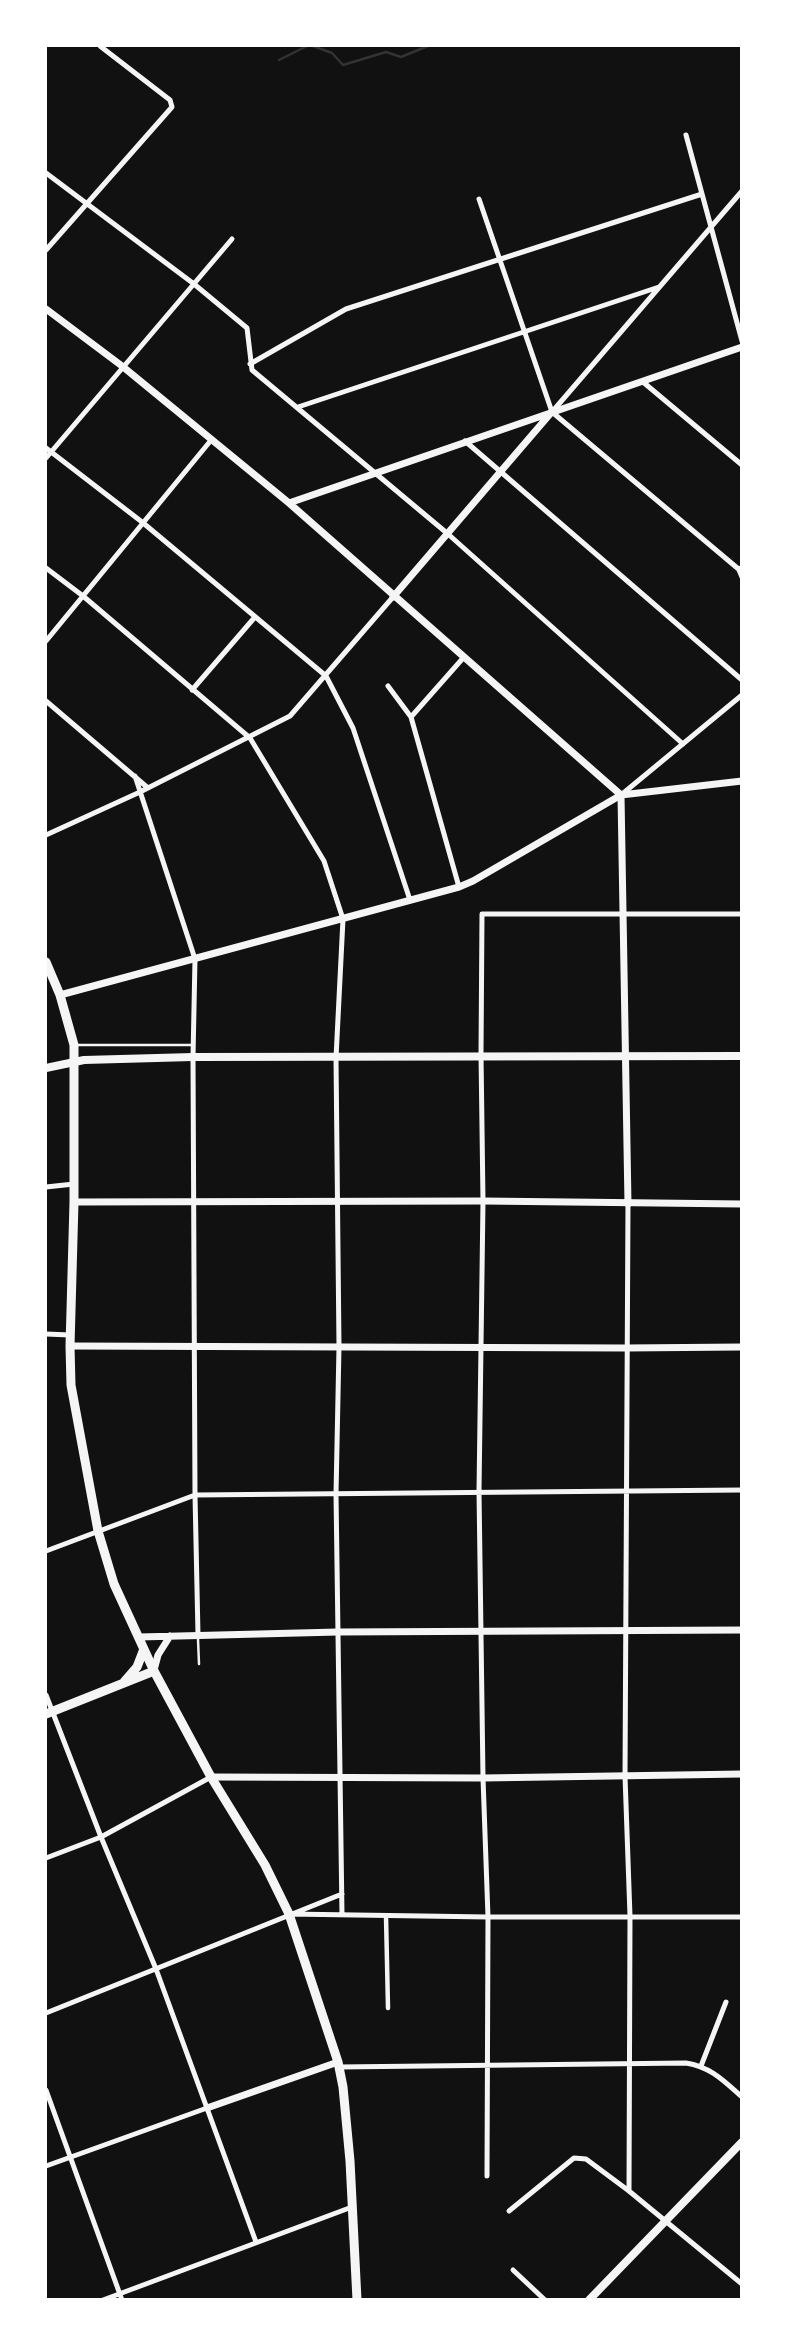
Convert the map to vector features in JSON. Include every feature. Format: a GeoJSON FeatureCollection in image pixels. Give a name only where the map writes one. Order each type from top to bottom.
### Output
{"type":"FeatureCollection","features":[{"type":"Feature","properties":{"kind":"main road"},"geometry":{"type":"LineString","coordinates":[[46,962],[60,995],[74,1045],[71,1385],[98,1531],[114,1584],[154,1671],[211,1777],[265,1865],[289,1914],[339,2065],[346,2112],[357,2300]]}},
{"type":"Feature","properties":{"kind":"main road"},"geometry":{"type":"LineString","coordinates":[[46,1068],[117,1058],[193,1056],[741,1056]]}},
{"type":"Feature","properties":{"kind":"main road"},"geometry":{"type":"LineString","coordinates":[[121,1685],[137,1667],[144,1649]]}},
{"type":"Feature","properties":{"kind":"main road"},"geometry":{"type":"LineString","coordinates":[[49,1713],[154,1671]]}},
{"type":"Feature","properties":{"kind":"main road"},"geometry":{"type":"LineString","coordinates":[[589,2300],[741,2142]]}},
{"type":"Feature","properties":{"kind":"street"},"geometry":{"type":"LineString","coordinates":[[46,250],[172,107],[170,100],[100,46]]}},
{"type":"Feature","properties":{"kind":"street"},"geometry":{"type":"LineString","coordinates":[[686,135],[741,341]]}},
{"type":"Feature","properties":{"kind":"street"},"geometry":{"type":"LineString","coordinates":[[46,173],[194,284],[247,328],[252,370],[448,534],[684,744]]}},
{"type":"Feature","properties":{"kind":"street"},"geometry":{"type":"LineString","coordinates":[[46,835],[141,792],[290,716],[741,191]]}},
{"type":"Feature","properties":{"kind":"street"},"geometry":{"type":"LineString","coordinates":[[250,364],[346,309],[702,194]]}},
{"type":"Feature","properties":{"kind":"street"},"geometry":{"type":"LineString","coordinates":[[478,199],[552,412],[741,570],[741,577]]}},
{"type":"Feature","properties":{"kind":"street"},"geometry":{"type":"LineString","coordinates":[[46,458],[48,450],[232,239]]}},
{"type":"Feature","properties":{"kind":"street"},"geometry":{"type":"LineString","coordinates":[[298,407],[659,287]]}},
{"type":"Feature","properties":{"kind":"street"},"geometry":{"type":"LineString","coordinates":[[46,309],[122,366],[289,503],[621,795],[741,781]]}},
{"type":"Feature","properties":{"kind":"street"},"geometry":{"type":"LineString","coordinates":[[289,503],[741,347]]}},
{"type":"Feature","properties":{"kind":"street"},"geometry":{"type":"LineString","coordinates":[[643,382],[741,465]]}},
{"type":"Feature","properties":{"kind":"street"},"geometry":{"type":"LineString","coordinates":[[46,641],[212,439]]}},
{"type":"Feature","properties":{"kind":"street"},"geometry":{"type":"LineString","coordinates":[[465,441],[741,680]]}},
{"type":"Feature","properties":{"kind":"street"},"geometry":{"type":"LineString","coordinates":[[48,450],[142,522],[326,676],[353,728],[410,900]]}},
{"type":"Feature","properties":{"kind":"street"},"geometry":{"type":"LineString","coordinates":[[46,568],[83,596],[250,738],[324,861],[343,919],[336,1058],[339,1202],[336,1494],[342,1915]]}},
{"type":"Feature","properties":{"kind":"street"},"geometry":{"type":"LineString","coordinates":[[192,690],[255,617]]}},
{"type":"Feature","properties":{"kind":"street"},"geometry":{"type":"LineString","coordinates":[[411,717],[464,657]]}},
{"type":"Feature","properties":{"kind":"street"},"geometry":{"type":"LineString","coordinates":[[388,686],[411,717],[459,887]]}},
{"type":"Feature","properties":{"kind":"street"},"geometry":{"type":"LineString","coordinates":[[60,995],[473,881],[621,795],[741,695]]}},
{"type":"Feature","properties":{"kind":"street"},"geometry":{"type":"LineString","coordinates":[[46,701],[148,788]]}},
{"type":"Feature","properties":{"kind":"street"},"geometry":{"type":"LineString","coordinates":[[135,776],[195,959],[193,1056],[198,1635]]}},
{"type":"Feature","properties":{"kind":"street"},"geometry":{"type":"LineString","coordinates":[[621,795],[628,1204],[625,1776],[630,1916],[629,2191]]}},
{"type":"Feature","properties":{"kind":"street"},"geometry":{"type":"LineString","coordinates":[[487,2176],[488,1917],[483,1778],[480,1491],[482,914],[741,914]]}},
{"type":"Feature","properties":{"kind":"street"},"geometry":{"type":"LineString","coordinates":[[46,1186],[74,1184]]}},
{"type":"Feature","properties":{"kind":"street"},"geometry":{"type":"LineString","coordinates":[[74,1202],[195,1200],[741,1203]]}},
{"type":"Feature","properties":{"kind":"street"},"geometry":{"type":"LineString","coordinates":[[46,1334],[70,1335]]}},
{"type":"Feature","properties":{"kind":"street"},"geometry":{"type":"LineString","coordinates":[[70,1346],[741,1347]]}},
{"type":"Feature","properties":{"kind":"street"},"geometry":{"type":"LineString","coordinates":[[46,1551],[195,1495],[741,1490]]}},
{"type":"Feature","properties":{"kind":"street"},"geometry":{"type":"LineString","coordinates":[[139,1637],[338,1632],[741,1630]]}},
{"type":"Feature","properties":{"kind":"street"},"geometry":{"type":"LineString","coordinates":[[154,1671],[158,1655],[170,1636]]}},
{"type":"Feature","properties":{"kind":"street"},"geometry":{"type":"LineString","coordinates":[[46,1695],[49,1713],[156,1969],[256,2242]]}},
{"type":"Feature","properties":{"kind":"street"},"geometry":{"type":"LineString","coordinates":[[46,1858],[101,1837],[211,1777],[483,1778],[741,1774]]}},
{"type":"Feature","properties":{"kind":"street"},"geometry":{"type":"LineString","coordinates":[[46,2013],[342,1894]]}},
{"type":"Feature","properties":{"kind":"street"},"geometry":{"type":"LineString","coordinates":[[289,1914],[741,1917]]}},
{"type":"Feature","properties":{"kind":"street"},"geometry":{"type":"LineString","coordinates":[[386,1916],[388,2008]]}},
{"type":"Feature","properties":{"kind":"street"},"geometry":{"type":"LineString","coordinates":[[701,2066],[726,2002]]}},
{"type":"Feature","properties":{"kind":"street"},"geometry":{"type":"LineString","coordinates":[[46,2166],[207,2108],[339,2065],[686,2063],[701,2066],[717,2074],[741,2098]]}},
{"type":"Feature","properties":{"kind":"street"},"geometry":{"type":"LineString","coordinates":[[46,2090],[121,2296]]}},
{"type":"Feature","properties":{"kind":"street"},"geometry":{"type":"LineString","coordinates":[[509,2211],[574,2158],[586,2159],[741,2284]]}},
{"type":"Feature","properties":{"kind":"street"},"geometry":{"type":"LineString","coordinates":[[103,2300],[121,2296],[352,2207]]}},
{"type":"Feature","properties":{"kind":"street"},"geometry":{"type":"LineString","coordinates":[[513,2270],[545,2300]]}},
{"type":"Feature","properties":{"kind":"lane"},"geometry":{"type":"LineString","coordinates":[[74,1045],[193,1045]]}},
{"type":"Feature","properties":{"kind":"lane"},"geometry":{"type":"LineString","coordinates":[[198,1635],[199,1664]]}},
{"type":"Feature","properties":{"kind":"waterway"},"geometry":{"type":"LineString","coordinates":[[279,60],[307,46]]}},
{"type":"Feature","properties":{"kind":"waterway"},"geometry":{"type":"LineString","coordinates":[[313,46],[332,53],[343,65],[386,52],[401,57],[428,46]]}}]}
